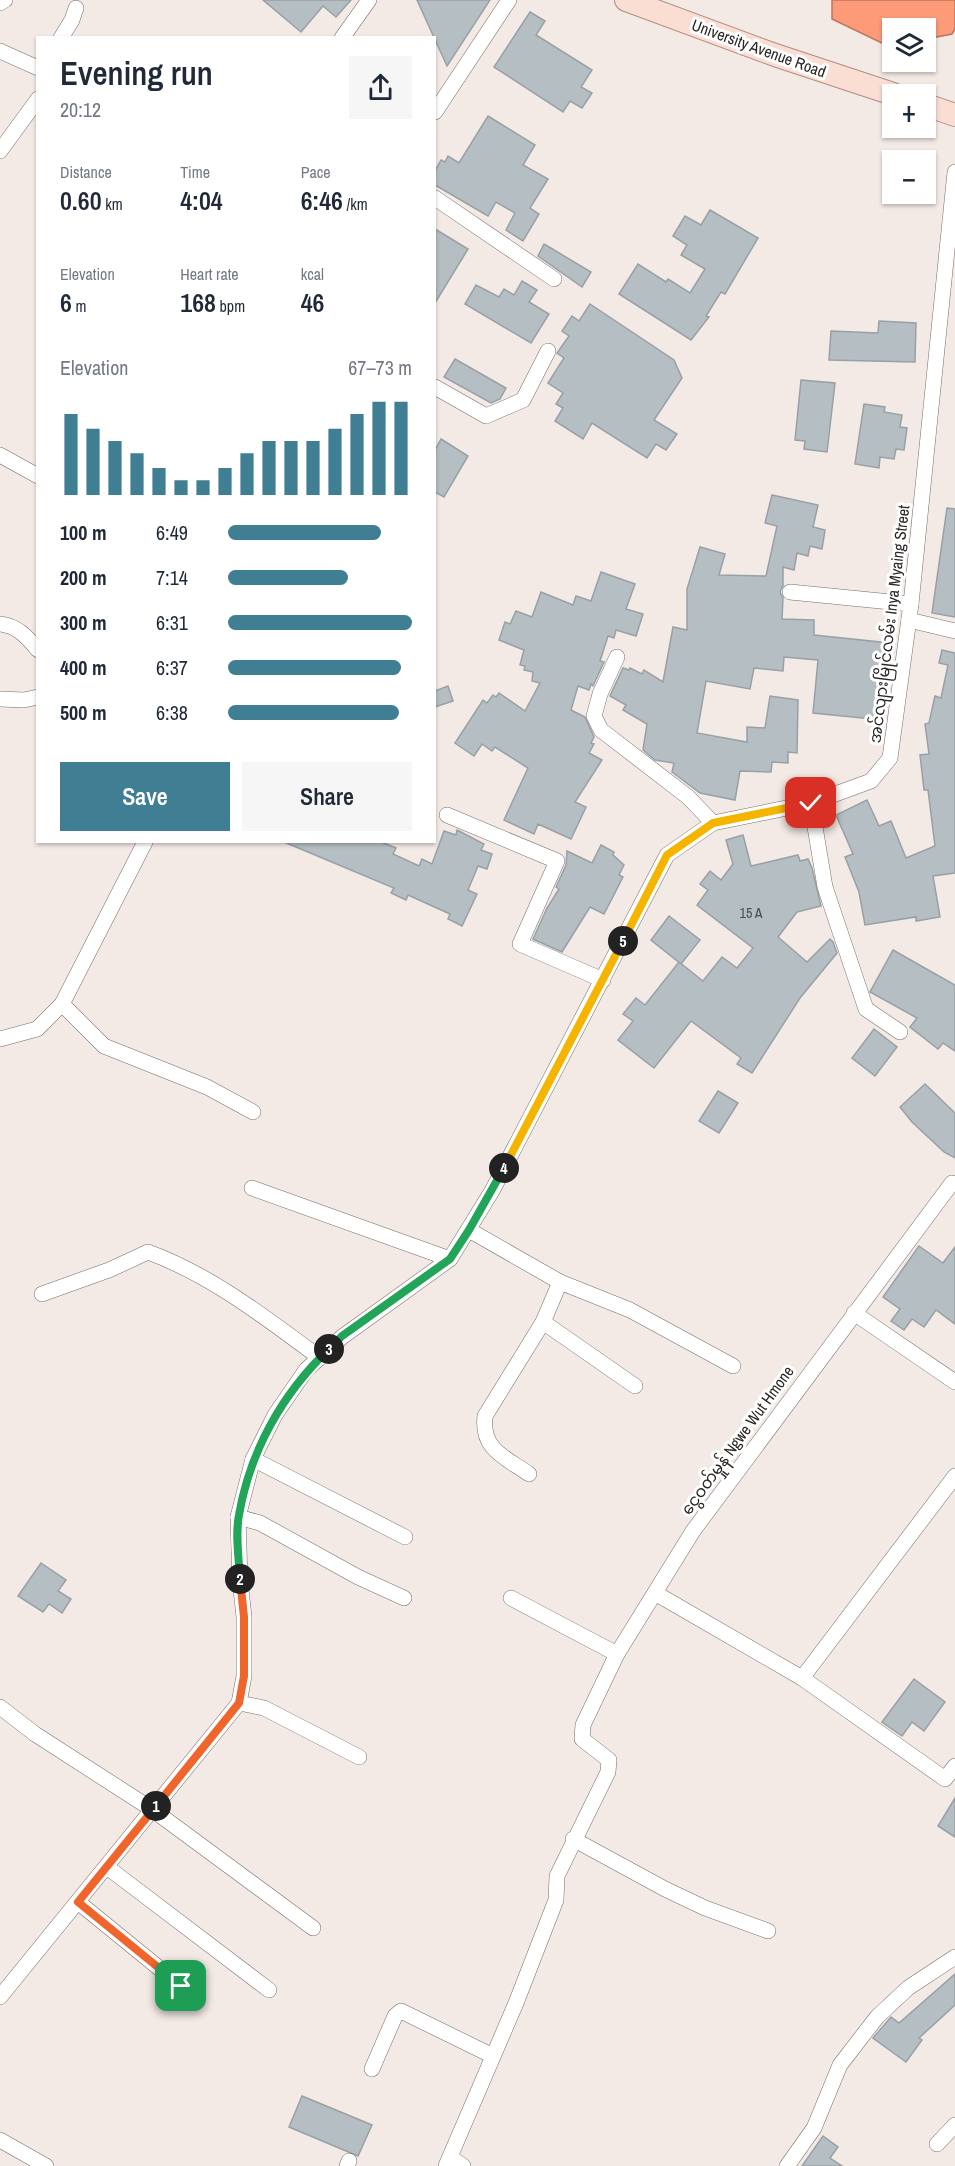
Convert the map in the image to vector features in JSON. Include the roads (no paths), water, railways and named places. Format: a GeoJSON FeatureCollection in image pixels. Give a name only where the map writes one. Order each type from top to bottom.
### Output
{"type":"FeatureCollection","features":[{"type":"Feature","properties":{"kind":"main road","name":"University Avenue Road"},"geometry":{"type":"LineString","coordinates":[[626,0],[775,55],[882,90]]}},
{"type":"Feature","properties":{"kind":"main road"},"geometry":{"type":"LineString","coordinates":[[936,108],[955,115]]}},
{"type":"Feature","properties":{"kind":"street"},"geometry":{"type":"LineString","coordinates":[[0,3],[5,0]]}},
{"type":"Feature","properties":{"kind":"street"},"geometry":{"type":"LineString","coordinates":[[343,36],[369,0]]}},
{"type":"Feature","properties":{"kind":"street"},"geometry":{"type":"LineString","coordinates":[[436,110],[509,0]]}},
{"type":"Feature","properties":{"kind":"street"},"geometry":{"type":"LineString","coordinates":[[62,36],[76,8]]}},
{"type":"Feature","properties":{"kind":"street"},"geometry":{"type":"LineString","coordinates":[[0,51],[36,67]]}},
{"type":"Feature","properties":{"kind":"street"},"geometry":{"type":"LineString","coordinates":[[0,151],[36,102]]}},
{"type":"Feature","properties":{"kind":"street","name":"အင်လျားမြိုင်လမ်း Inya Myaing Street"},"geometry":{"type":"LineString","coordinates":[[0,1997],[239,1703],[244,1676],[244,1617],[238,1517],[253,1459],[275,1415],[306,1370],[342,1336],[450,1259],[469,1230],[667,855],[713,823],[811,803],[871,781],[890,758],[911,604],[955,172]]}},
{"type":"Feature","properties":{"kind":"street"},"geometry":{"type":"LineString","coordinates":[[436,199],[554,279]]}},
{"type":"Feature","properties":{"kind":"street"},"geometry":{"type":"LineString","coordinates":[[436,388],[486,416],[523,400],[548,351]]}},
{"type":"Feature","properties":{"kind":"street"},"geometry":{"type":"LineString","coordinates":[[0,455],[36,475]]}},
{"type":"Feature","properties":{"kind":"street"},"geometry":{"type":"LineString","coordinates":[[790,592],[911,604]]}},
{"type":"Feature","properties":{"kind":"street"},"geometry":{"type":"LineString","coordinates":[[909,620],[955,631]]}},
{"type":"Feature","properties":{"kind":"street"},"geometry":{"type":"LineString","coordinates":[[0,624],[22,632],[36,648]]}},
{"type":"Feature","properties":{"kind":"street"},"geometry":{"type":"LineString","coordinates":[[618,657],[600,693],[594,716],[601,730],[688,797],[713,823]]}},
{"type":"Feature","properties":{"kind":"street"},"geometry":{"type":"LineString","coordinates":[[0,699],[24,700],[36,697]]}},
{"type":"Feature","properties":{"kind":"street"},"geometry":{"type":"LineString","coordinates":[[811,803],[825,887],[866,1009],[900,1032]]}},
{"type":"Feature","properties":{"kind":"street"},"geometry":{"type":"LineString","coordinates":[[447,814],[557,861],[520,944],[603,980]]}},
{"type":"Feature","properties":{"kind":"street"},"geometry":{"type":"LineString","coordinates":[[0,1040],[37,1029],[62,1004],[144,843]]}},
{"type":"Feature","properties":{"kind":"street"},"geometry":{"type":"LineString","coordinates":[[62,1004],[104,1046],[207,1087],[254,1112]]}},
{"type":"Feature","properties":{"kind":"street","name":"ငွေဝတ်မှုန် Ngwe Wut Hmone"},"geometry":{"type":"LineString","coordinates":[[573,1839],[608,1772],[609,1760],[582,1739],[583,1725],[617,1654],[693,1531],[952,1183]]}},
{"type":"Feature","properties":{"kind":"street"},"geometry":{"type":"LineString","coordinates":[[252,1188],[450,1259]]}},
{"type":"Feature","properties":{"kind":"street"},"geometry":{"type":"LineString","coordinates":[[469,1230],[560,1282],[630,1310],[733,1366]]}},
{"type":"Feature","properties":{"kind":"street"},"geometry":{"type":"LineString","coordinates":[[42,1294],[109,1270],[148,1252],[177,1263],[254,1309],[320,1358]]}},
{"type":"Feature","properties":{"kind":"street"},"geometry":{"type":"LineString","coordinates":[[529,1474],[491,1448],[483,1431],[485,1416],[543,1322],[560,1282]]}},
{"type":"Feature","properties":{"kind":"street"},"geometry":{"type":"LineString","coordinates":[[854,1313],[955,1382]]}},
{"type":"Feature","properties":{"kind":"street"},"geometry":{"type":"LineString","coordinates":[[543,1322],[635,1386]]}},
{"type":"Feature","properties":{"kind":"street"},"geometry":{"type":"LineString","coordinates":[[253,1459],[405,1537]]}},
{"type":"Feature","properties":{"kind":"street"},"geometry":{"type":"LineString","coordinates":[[802,1678],[955,1476]]}},
{"type":"Feature","properties":{"kind":"street"},"geometry":{"type":"LineString","coordinates":[[238,1517],[260,1523],[358,1577],[404,1598]]}},
{"type":"Feature","properties":{"kind":"street"},"geometry":{"type":"LineString","coordinates":[[655,1593],[802,1678],[945,1779],[955,1766]]}},
{"type":"Feature","properties":{"kind":"street"},"geometry":{"type":"LineString","coordinates":[[511,1598],[617,1654]]}},
{"type":"Feature","properties":{"kind":"street"},"geometry":{"type":"LineString","coordinates":[[239,1703],[264,1708],[359,1757]]}},
{"type":"Feature","properties":{"kind":"street"},"geometry":{"type":"LineString","coordinates":[[0,1707],[35,1734],[153,1810],[314,1928]]}},
{"type":"Feature","properties":{"kind":"street"},"geometry":{"type":"LineString","coordinates":[[463,2166],[448,2161],[556,1900],[557,1876],[573,1839],[705,1908],[768,1931]]}},
{"type":"Feature","properties":{"kind":"street"},"geometry":{"type":"LineString","coordinates":[[107,1867],[269,1990]]}},
{"type":"Feature","properties":{"kind":"street"},"geometry":{"type":"LineString","coordinates":[[78,1902],[181,1986]]}},
{"type":"Feature","properties":{"kind":"street"},"geometry":{"type":"LineString","coordinates":[[787,2166],[814,2128],[840,2065],[877,2017],[908,1988],[955,1957]]}},
{"type":"Feature","properties":{"kind":"street"},"geometry":{"type":"LineString","coordinates":[[372,2069],[395,2016],[401,2012],[493,2056]]}},
{"type":"Feature","properties":{"kind":"street"},"geometry":{"type":"LineString","coordinates":[[937,2144],[955,2125]]}},
{"type":"Feature","properties":{"kind":"street"},"geometry":{"type":"LineString","coordinates":[[0,2140],[46,2166]]}}]}
